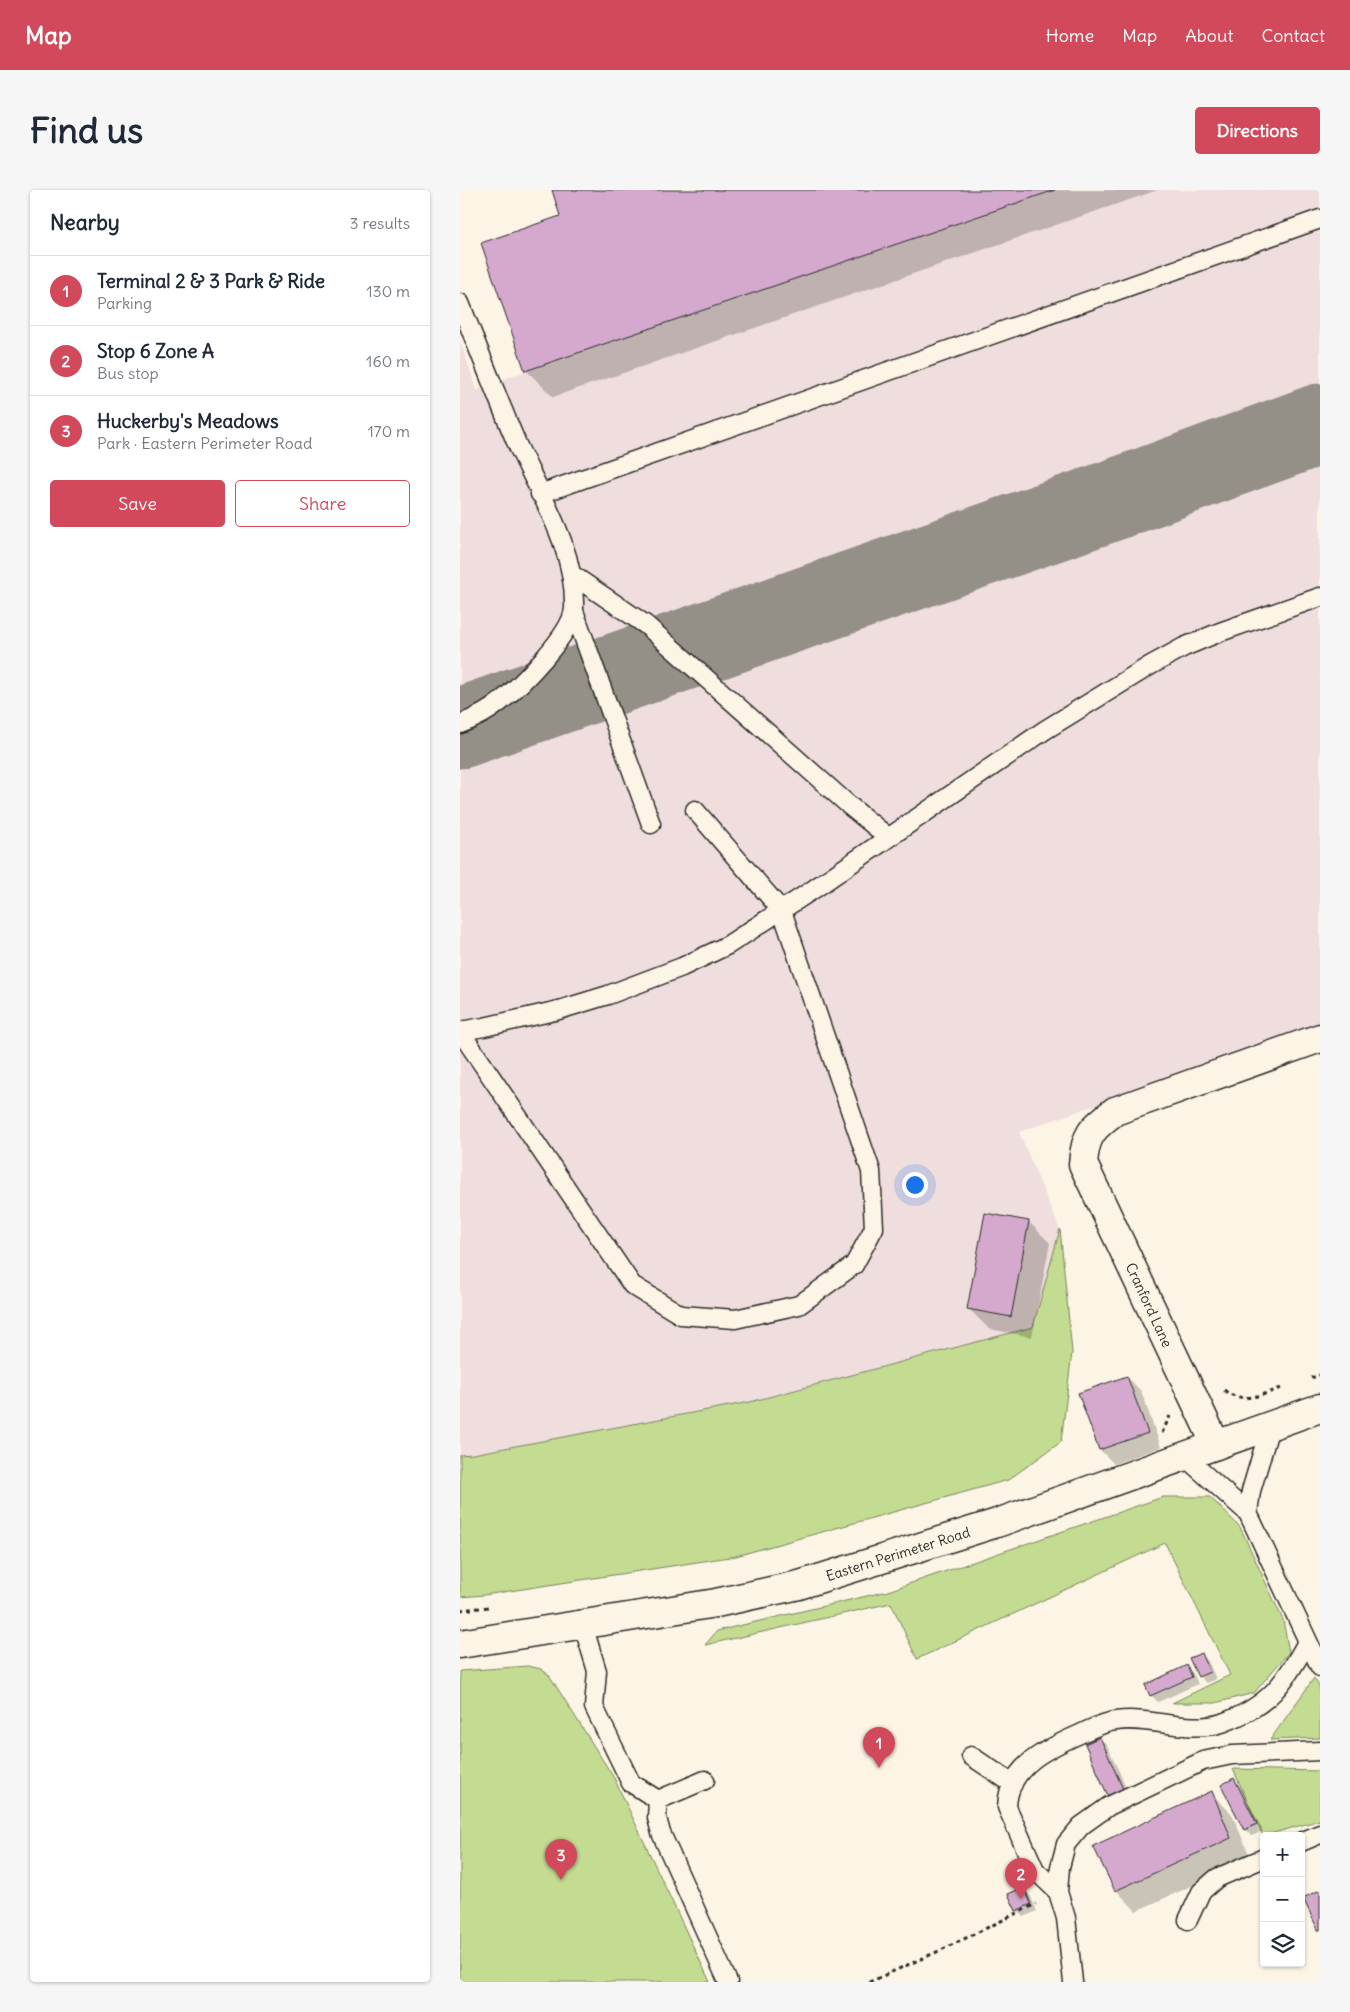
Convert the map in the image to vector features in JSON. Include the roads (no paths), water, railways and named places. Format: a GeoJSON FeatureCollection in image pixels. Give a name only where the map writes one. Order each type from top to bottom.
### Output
{"type":"FeatureCollection","features":[{"type":"Feature","properties":{"kind":"street","name":"Cranford Lane"},"geometry":{"type":"LineString","coordinates":[[1216,1446],[1082,1164],[1088,1136],[1095,1127],[1115,1111],[1320,1038]]}},
{"type":"Feature","properties":{"kind":"street","name":"Eastern Perimeter Road"},"geometry":{"type":"LineString","coordinates":[[460,1644],[716,1603],[799,1585],[997,1523],[1320,1408]]}},
{"type":"Feature","properties":{"kind":"lane"},"geometry":{"type":"LineString","coordinates":[[540,494],[1320,219]]}},
{"type":"Feature","properties":{"kind":"lane"},"geometry":{"type":"LineString","coordinates":[[460,303],[517,442],[559,536],[571,574],[574,611],[652,824]]}},
{"type":"Feature","properties":{"kind":"lane"},"geometry":{"type":"LineString","coordinates":[[571,574],[646,625],[851,808],[888,837]]}},
{"type":"Feature","properties":{"kind":"lane"},"geometry":{"type":"LineString","coordinates":[[695,810],[782,911],[871,1171],[874,1228],[854,1265],[798,1305],[735,1319],[681,1316],[632,1285],[460,1031],[559,1010],[642,983],[682,967],[728,945],[782,911],[1045,730],[1151,664],[1184,647],[1220,632],[1320,596]]}},
{"type":"Feature","properties":{"kind":"lane"},"geometry":{"type":"LineString","coordinates":[[460,724],[474,719],[500,703],[545,660],[574,611]]}},
{"type":"Feature","properties":{"kind":"lane"},"geometry":{"type":"LineString","coordinates":[[1248,1513],[1251,1491],[1270,1426]]}},
{"type":"Feature","properties":{"kind":"lane"},"geometry":{"type":"LineString","coordinates":[[1185,1457],[1248,1513],[1320,1667]]}},
{"type":"Feature","properties":{"kind":"lane"},"geometry":{"type":"LineString","coordinates":[[583,1625],[597,1672],[594,1707],[631,1783],[658,1800]]}},
{"type":"Feature","properties":{"kind":"lane"},"geometry":{"type":"LineString","coordinates":[[1058,1892],[1035,1870],[1007,1807],[1008,1796],[1022,1768],[1053,1746],[1096,1727],[1115,1721],[1139,1720],[1201,1728],[1238,1716],[1262,1704],[1274,1692],[1294,1665],[1307,1642]]}},
{"type":"Feature","properties":{"kind":"lane"},"geometry":{"type":"LineString","coordinates":[[1069,1978],[1066,1918],[1058,1892],[1060,1867],[1066,1844],[1080,1826],[1109,1806],[1203,1761],[1232,1755],[1320,1751]]}},
{"type":"Feature","properties":{"kind":"lane"},"geometry":{"type":"LineString","coordinates":[[971,1756],[1013,1784]]}},
{"type":"Feature","properties":{"kind":"lane"},"geometry":{"type":"LineString","coordinates":[[658,1800],[704,1780]]}},
{"type":"Feature","properties":{"kind":"lane"},"geometry":{"type":"LineString","coordinates":[[658,1800],[657,1818],[660,1833],[728,1982]]}},
{"type":"Feature","properties":{"kind":"lane"},"geometry":{"type":"LineString","coordinates":[[1305,1840],[1320,1834]]}},
{"type":"Feature","properties":{"kind":"lane"},"geometry":{"type":"LineString","coordinates":[[1188,1920],[1201,1892],[1217,1878],[1260,1860]]}},
{"type":"Feature","properties":{"kind":"place","name":"Terminal 2 & 3 Park & Ride"},"geometry":{"type":"Point","coordinates":[879,1768]}},
{"type":"Feature","properties":{"kind":"place","name":"Huckerby's Meadows"},"geometry":{"type":"Point","coordinates":[561,1880]}},
{"type":"Feature","properties":{"kind":"place","name":"Stop 6 Zone A"},"geometry":{"type":"Point","coordinates":[1021,1899]}}]}
